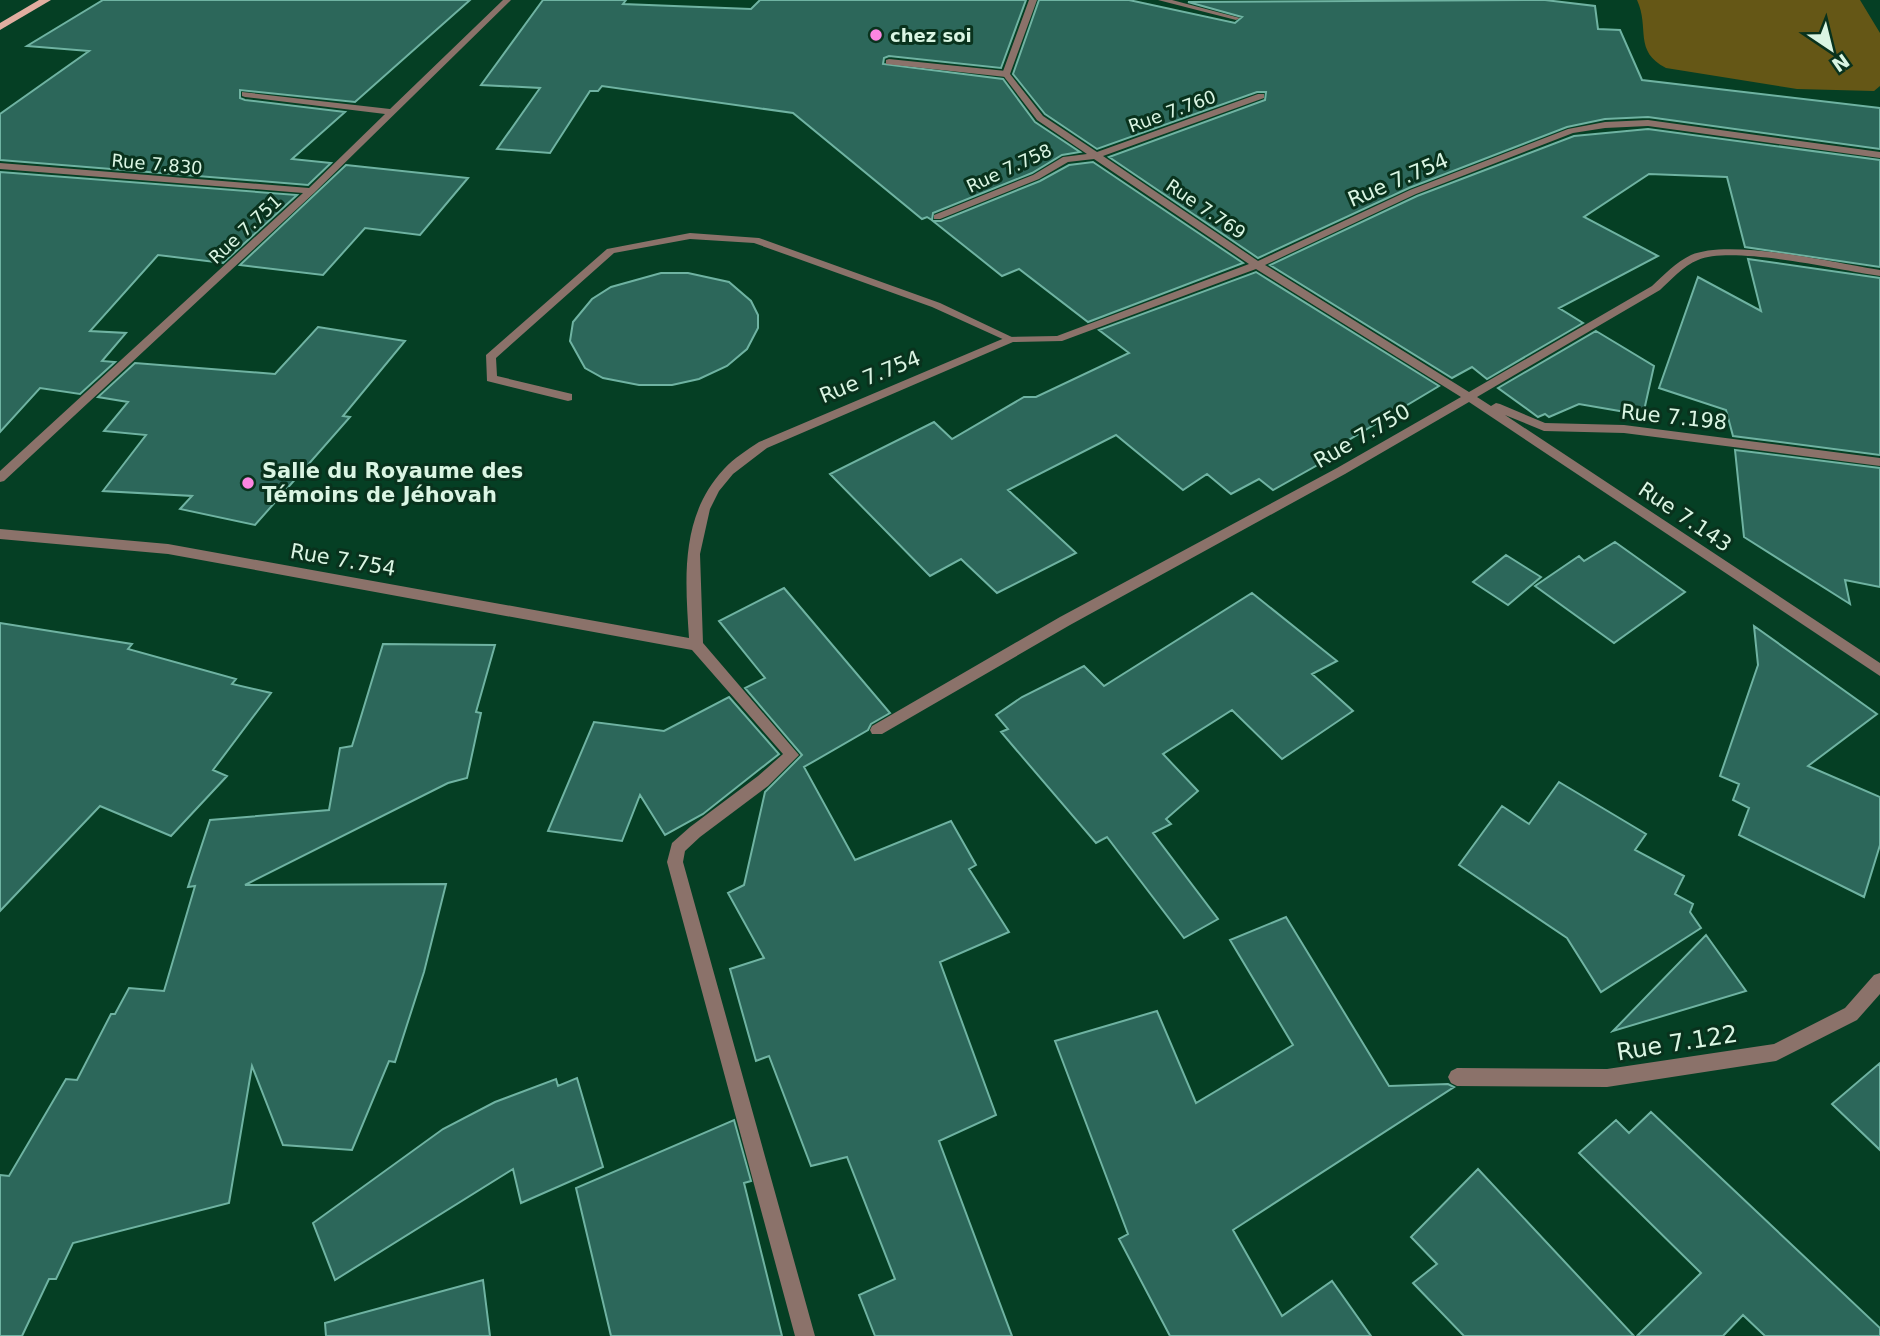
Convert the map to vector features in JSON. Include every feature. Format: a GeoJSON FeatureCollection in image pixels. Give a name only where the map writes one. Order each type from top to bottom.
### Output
{"type":"FeatureCollection","features":[{"type":"Feature","properties":{"kind":"main road"},"geometry":{"type":"LineString","coordinates":[[0,27],[46,0]]}},
{"type":"Feature","properties":{"kind":"street","name":"Rue 7.751"},"geometry":{"type":"LineString","coordinates":[[0,478],[311,191],[507,0]]}},
{"type":"Feature","properties":{"kind":"street"},"geometry":{"type":"LineString","coordinates":[[889,62],[1006,74],[1033,0]]}},
{"type":"Feature","properties":{"kind":"street"},"geometry":{"type":"LineString","coordinates":[[1162,0],[1236,18]]}},
{"type":"Feature","properties":{"kind":"street","name":"Rue 7.769"},"geometry":{"type":"LineString","coordinates":[[1006,74],[1040,118],[1257,265],[1468,396]]}},
{"type":"Feature","properties":{"kind":"street"},"geometry":{"type":"LineString","coordinates":[[245,94],[390,112]]}},
{"type":"Feature","properties":{"kind":"street","name":"Rue 7.760"},"geometry":{"type":"LineString","coordinates":[[1096,156],[1261,96]]}},
{"type":"Feature","properties":{"kind":"street","name":"Rue 7.754"},"geometry":{"type":"LineString","coordinates":[[0,534],[168,549],[696,645],[692,551],[710,499],[728,472],[763,444],[1011,340],[1058,339],[1257,265],[1413,192],[1571,131],[1605,125],[1648,123],[1880,155]]}},
{"type":"Feature","properties":{"kind":"street","name":"Rue 7.758"},"geometry":{"type":"LineString","coordinates":[[937,217],[1035,177],[1066,159],[1096,156]]}},
{"type":"Feature","properties":{"kind":"street","name":"Rue 7.830"},"geometry":{"type":"LineString","coordinates":[[0,166],[311,191]]}},
{"type":"Feature","properties":{"kind":"street"},"geometry":{"type":"LineString","coordinates":[[568,397],[491,379],[490,357],[611,251],[690,236],[755,240],[936,305],[1011,340]]}},
{"type":"Feature","properties":{"kind":"street","name":"Rue 7.750"},"geometry":{"type":"LineString","coordinates":[[877,730],[1656,288],[1684,261],[1701,254],[1730,252],[1880,274]]}},
{"type":"Feature","properties":{"kind":"street","name":"Rue 7.198"},"geometry":{"type":"LineString","coordinates":[[1468,396],[1544,427],[1624,429],[1880,463]]}},
{"type":"Feature","properties":{"kind":"street","name":"Rue 7.143"},"geometry":{"type":"LineString","coordinates":[[1468,396],[1880,670]]}},
{"type":"Feature","properties":{"kind":"street"},"geometry":{"type":"LineString","coordinates":[[696,645],[792,755],[763,781],[695,832],[678,848],[675,862],[805,1336]]}},
{"type":"Feature","properties":{"kind":"street","name":"Rue 7.122"},"geometry":{"type":"LineString","coordinates":[[1457,1077],[1607,1078],[1776,1052],[1851,1014],[1880,981]]}},
{"type":"Feature","properties":{"kind":"shaded area"},"geometry":{"type":"Polygon","coordinates":[[[1637,0],[1860,0],[1880,33],[1880,86],[1874,91],[1797,89],[1666,68],[1649,54],[1637,0]]]}},
{"type":"Feature","properties":{"kind":"building"},"geometry":{"type":"Polygon","coordinates":[[[103,0],[470,0],[355,102],[240,90],[240,98],[245,100],[345,112],[292,159],[331,163],[308,185],[0,160],[0,114],[89,51],[27,46],[103,0]]]}},
{"type":"Feature","properties":{"kind":"building"},"geometry":{"type":"Polygon","coordinates":[[[543,0],[626,0],[623,4],[751,9],[760,0],[1026,0],[1001,68],[889,56],[884,58],[883,64],[1003,79],[1035,122],[1080,152],[1062,155],[1032,173],[933,213],[932,220],[927,217],[922,219],[793,113],[602,86],[598,91],[590,91],[550,153],[497,149],[540,88],[481,85],[543,0]]]}},
{"type":"Feature","properties":{"kind":"building"},"geometry":{"type":"Polygon","coordinates":[[[1039,0],[1129,0],[1235,23],[1242,17],[1188,2],[1545,0],[1595,6],[1598,29],[1620,30],[1642,80],[1880,108],[1880,149],[1648,117],[1605,119],[1567,127],[1409,188],[1258,258],[1109,157],[1265,100],[1266,92],[1257,92],[1097,149],[1045,114],[1013,74],[1039,0]]]}},
{"type":"Feature","properties":{"kind":"building"},"geometry":{"type":"Polygon","coordinates":[[[1648,129],[1880,160],[1880,267],[1745,247],[1727,177],[1649,174],[1584,217],[1658,256],[1559,308],[1583,323],[1487,379],[1472,367],[1452,378],[1270,265],[1417,196],[1574,136],[1648,129]]]}},
{"type":"Feature","properties":{"kind":"building"},"geometry":{"type":"Polygon","coordinates":[[[1093,162],[1243,263],[1088,322],[1019,269],[1002,276],[933,221],[941,221],[1040,181],[1069,165],[1093,162]]]}},
{"type":"Feature","properties":{"kind":"building"},"geometry":{"type":"Polygon","coordinates":[[[346,165],[468,178],[420,235],[365,228],[323,275],[240,265],[346,165]]]}},
{"type":"Feature","properties":{"kind":"building"},"geometry":{"type":"Polygon","coordinates":[[[0,172],[297,195],[223,263],[158,255],[90,331],[126,333],[102,361],[115,362],[80,394],[40,388],[0,432],[0,172]]]}},
{"type":"Feature","properties":{"kind":"building"},"geometry":{"type":"Polygon","coordinates":[[[1748,259],[1880,278],[1880,455],[1733,436],[1726,410],[1659,388],[1698,277],[1761,311],[1748,259]]]}},
{"type":"Feature","properties":{"kind":"building"},"geometry":{"type":"Polygon","coordinates":[[[1256,272],[1439,386],[1317,459],[1321,463],[1273,490],[1259,479],[1231,494],[1207,474],[1183,490],[1116,435],[1008,490],[1076,553],[997,593],[961,559],[930,576],[830,474],[934,422],[952,439],[1024,397],[1036,397],[1129,353],[1099,330],[1256,272]]]}},
{"type":"Feature","properties":{"kind":"building"},"geometry":{"type":"Polygon","coordinates":[[[661,273],[688,273],[729,282],[751,301],[758,315],[758,328],[747,349],[727,366],[699,379],[672,385],[639,385],[603,378],[585,368],[570,341],[573,322],[592,299],[611,287],[661,273]]]}},
{"type":"Feature","properties":{"kind":"building"},"geometry":{"type":"Polygon","coordinates":[[[318,327],[405,341],[343,416],[350,417],[255,525],[180,509],[192,496],[103,491],[146,435],[104,431],[128,402],[98,397],[135,363],[275,374],[318,327]]]}},
{"type":"Feature","properties":{"kind":"building"},"geometry":{"type":"Polygon","coordinates":[[[1596,331],[1654,366],[1643,415],[1579,404],[1549,417],[1545,414],[1538,417],[1498,388],[1596,331]]]}},
{"type":"Feature","properties":{"kind":"building"},"geometry":{"type":"Polygon","coordinates":[[[1735,450],[1880,468],[1880,587],[1845,580],[1850,604],[1744,537],[1735,450]]]}},
{"type":"Feature","properties":{"kind":"building"},"geometry":{"type":"Polygon","coordinates":[[[1615,542],[1685,592],[1614,643],[1535,586],[1579,556],[1584,561],[1615,542]]]}},
{"type":"Feature","properties":{"kind":"building"},"geometry":{"type":"Polygon","coordinates":[[[1506,555],[1541,577],[1508,605],[1473,582],[1506,555]]]}},
{"type":"Feature","properties":{"kind":"building"},"geometry":{"type":"Polygon","coordinates":[[[784,588],[890,713],[871,724],[868,730],[804,767],[855,860],[951,821],[976,865],[969,869],[1009,932],[940,962],[996,1115],[939,1141],[1012,1336],[875,1336],[859,1295],[895,1279],[847,1157],[811,1166],[769,1056],[756,1061],[730,969],[764,958],[728,893],[744,885],[765,792],[802,755],[745,688],[765,678],[719,621],[784,588]]]}},
{"type":"Feature","properties":{"kind":"building"},"geometry":{"type":"Polygon","coordinates":[[[1252,593],[1337,661],[1312,674],[1353,711],[1282,759],[1232,710],[1163,754],[1198,791],[1166,819],[1171,824],[1153,833],[1218,919],[1184,938],[1107,837],[1096,843],[1001,732],[1008,729],[996,715],[1022,697],[1084,666],[1104,686],[1252,593]]]}},
{"type":"Feature","properties":{"kind":"building"},"geometry":{"type":"Polygon","coordinates":[[[0,623],[132,644],[128,649],[236,679],[232,684],[271,693],[213,770],[227,776],[171,836],[100,806],[0,911],[0,623]]]}},
{"type":"Feature","properties":{"kind":"building"},"geometry":{"type":"Polygon","coordinates":[[[1754,626],[1877,714],[1808,766],[1880,797],[1880,845],[1864,897],[1739,835],[1749,808],[1733,800],[1739,784],[1720,776],[1758,665],[1754,626]]]}},
{"type":"Feature","properties":{"kind":"building"},"geometry":{"type":"Polygon","coordinates":[[[383,644],[495,645],[476,712],[481,713],[467,778],[448,783],[245,885],[446,884],[424,972],[395,1062],[389,1061],[352,1150],[283,1145],[252,1066],[229,1203],[73,1243],[56,1279],[49,1279],[22,1336],[0,1336],[0,1175],[9,1176],[66,1079],[77,1080],[111,1014],[115,1014],[129,988],[164,991],[195,886],[188,887],[210,820],[329,810],[340,748],[352,746],[383,644]]]}},
{"type":"Feature","properties":{"kind":"building"},"geometry":{"type":"Polygon","coordinates":[[[729,697],[779,754],[703,814],[665,835],[640,795],[622,841],[548,831],[594,722],[664,731],[729,697]]]}},
{"type":"Feature","properties":{"kind":"building"},"geometry":{"type":"Polygon","coordinates":[[[1559,782],[1646,834],[1635,850],[1684,876],[1675,894],[1693,904],[1690,912],[1701,928],[1601,992],[1567,938],[1459,865],[1502,806],[1529,824],[1559,782]]]}},
{"type":"Feature","properties":{"kind":"building"},"geometry":{"type":"Polygon","coordinates":[[[1286,917],[1389,1086],[1448,1084],[1454,1087],[1233,1230],[1282,1316],[1332,1281],[1371,1336],[1170,1336],[1119,1239],[1128,1234],[1055,1041],[1157,1011],[1196,1103],[1293,1045],[1230,940],[1286,917]]]}},
{"type":"Feature","properties":{"kind":"building"},"geometry":{"type":"Polygon","coordinates":[[[1706,935],[1746,991],[1613,1031],[1706,935]]]}},
{"type":"Feature","properties":{"kind":"building"},"geometry":{"type":"Polygon","coordinates":[[[1880,1063],[1880,1150],[1832,1104],[1880,1063]]]}},
{"type":"Feature","properties":{"kind":"building"},"geometry":{"type":"Polygon","coordinates":[[[577,1078],[603,1167],[521,1203],[513,1169],[335,1280],[313,1223],[443,1129],[495,1102],[556,1079],[558,1086],[577,1078]]]}},
{"type":"Feature","properties":{"kind":"building"},"geometry":{"type":"Polygon","coordinates":[[[1651,1112],[1880,1328],[1880,1336],[1765,1336],[1743,1315],[1723,1336],[1637,1336],[1701,1273],[1579,1153],[1616,1120],[1629,1133],[1651,1112]]]}},
{"type":"Feature","properties":{"kind":"building"},"geometry":{"type":"Polygon","coordinates":[[[734,1120],[751,1181],[744,1183],[782,1336],[611,1336],[576,1188],[734,1120]]]}},
{"type":"Feature","properties":{"kind":"building"},"geometry":{"type":"Polygon","coordinates":[[[1478,1169],[1634,1336],[1464,1336],[1413,1283],[1437,1264],[1411,1237],[1478,1169]]]}},
{"type":"Feature","properties":{"kind":"building"},"geometry":{"type":"Polygon","coordinates":[[[483,1280],[490,1336],[326,1336],[325,1323],[483,1280]]]}},
{"type":"Feature","properties":{"kind":"place","name":"chez soi"},"geometry":{"type":"Point","coordinates":[876,35]}},
{"type":"Feature","properties":{"kind":"place","name":"Salle du Royaume des Témoins de Jéhovah"},"geometry":{"type":"Point","coordinates":[248,483]}}]}
